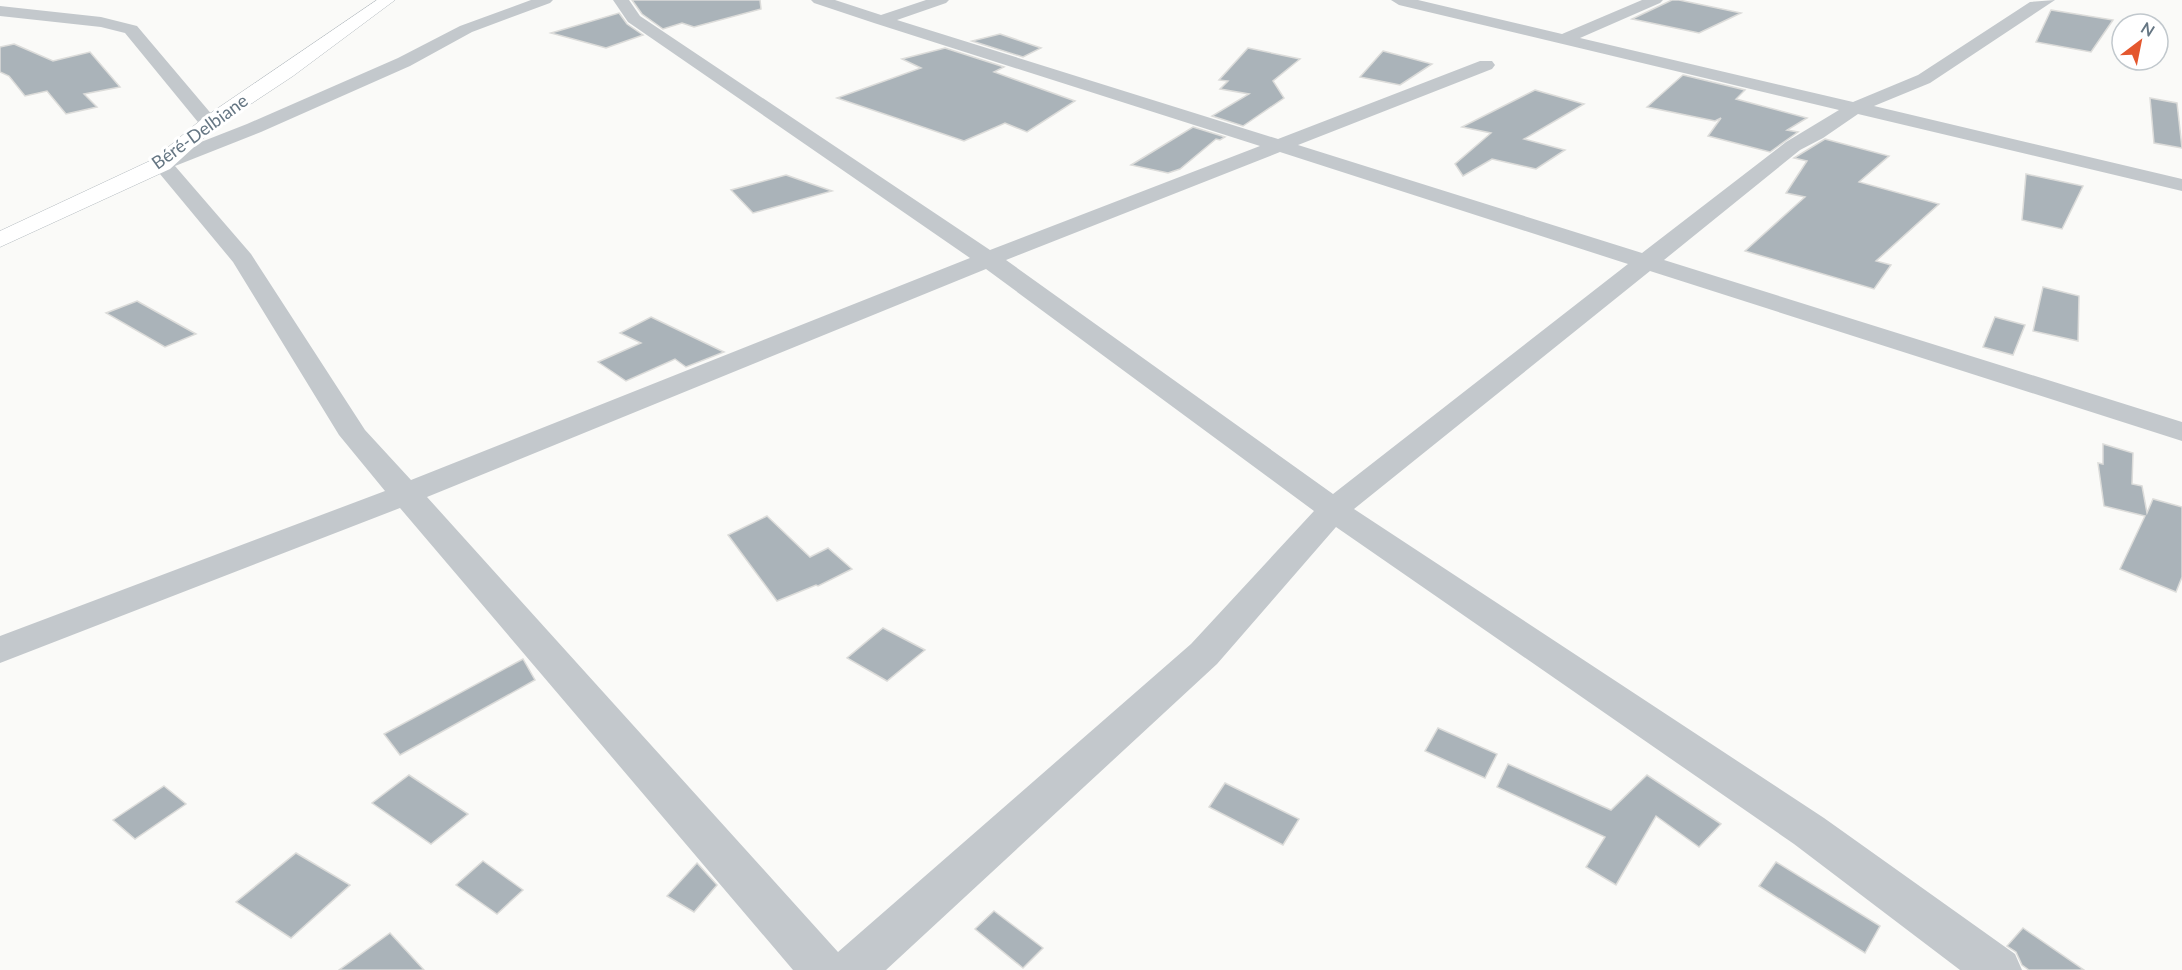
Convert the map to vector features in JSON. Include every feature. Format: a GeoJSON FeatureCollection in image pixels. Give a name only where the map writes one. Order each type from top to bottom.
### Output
{"type":"FeatureCollection","features":[{"type":"Feature","properties":{"kind":"street","name":"Béré-Delbiane"},"geometry":{"type":"LineString","coordinates":[[0,240],[162,165],[209,123],[286,72],[387,0]]}},
{"type":"Feature","properties":{"kind":"street"},"geometry":{"type":"LineString","coordinates":[[545,0],[466,29],[404,62],[254,128],[162,165],[243,259],[354,435],[824,970]]}},
{"type":"Feature","properties":{"kind":"street"},"geometry":{"type":"LineString","coordinates":[[621,0],[634,19],[987,259],[1333,510],[1809,831],[1998,970]]}},
{"type":"Feature","properties":{"kind":"street"},"geometry":{"type":"LineString","coordinates":[[819,0],[2182,432]]}},
{"type":"Feature","properties":{"kind":"street"},"geometry":{"type":"LineString","coordinates":[[880,20],[941,0]]}},
{"type":"Feature","properties":{"kind":"street"},"geometry":{"type":"LineString","coordinates":[[1399,0],[2182,185]]}},
{"type":"Feature","properties":{"kind":"street"},"geometry":{"type":"LineString","coordinates":[[1563,39],[1655,0]]}},
{"type":"Feature","properties":{"kind":"street"},"geometry":{"type":"LineString","coordinates":[[852,970],[1204,654],[1333,510],[1793,146],[1816,134],[1854,108],[1924,79],[2035,4],[2047,0]]}},
{"type":"Feature","properties":{"kind":"street"},"geometry":{"type":"LineString","coordinates":[[0,11],[100,22],[131,28],[209,123]]}},
{"type":"Feature","properties":{"kind":"street"},"geometry":{"type":"LineString","coordinates":[[0,650],[406,494],[987,259],[1486,65]]}},
{"type":"Feature","properties":{"kind":"building"},"geometry":{"type":"Polygon","coordinates":[[[632,0],[760,0],[761,9],[694,27],[682,23],[663,29],[642,14],[632,0]]]}},
{"type":"Feature","properties":{"kind":"building"},"geometry":{"type":"Polygon","coordinates":[[[1672,0],[1741,13],[1699,33],[1632,19],[1672,0]]]}},
{"type":"Feature","properties":{"kind":"building"},"geometry":{"type":"Polygon","coordinates":[[[2051,10],[2110,20],[2110,24],[2091,52],[2036,42],[2051,10]]]}},
{"type":"Feature","properties":{"kind":"building"},"geometry":{"type":"Polygon","coordinates":[[[619,13],[627,24],[643,35],[606,48],[551,33],[619,13]]]}},
{"type":"Feature","properties":{"kind":"building"},"geometry":{"type":"Polygon","coordinates":[[[1000,34],[1041,48],[1023,57],[972,41],[1000,34]]]}},
{"type":"Feature","properties":{"kind":"building"},"geometry":{"type":"Polygon","coordinates":[[[14,44],[53,61],[90,52],[120,87],[84,94],[97,107],[66,114],[47,91],[25,96],[9,76],[0,72],[0,47],[14,44]]]}},
{"type":"Feature","properties":{"kind":"building"},"geometry":{"type":"Polygon","coordinates":[[[945,48],[1004,67],[994,72],[1075,101],[1027,132],[1005,123],[964,141],[837,98],[921,68],[902,59],[945,48]]]}},
{"type":"Feature","properties":{"kind":"building"},"geometry":{"type":"Polygon","coordinates":[[[1248,48],[1300,59],[1273,81],[1284,98],[1243,126],[1212,116],[1249,94],[1220,89],[1228,81],[1219,80],[1248,48]]]}},
{"type":"Feature","properties":{"kind":"building"},"geometry":{"type":"Polygon","coordinates":[[[1383,51],[1432,64],[1400,85],[1360,77],[1383,51]]]}},
{"type":"Feature","properties":{"kind":"building"},"geometry":{"type":"Polygon","coordinates":[[[1683,75],[1745,90],[1736,99],[1807,118],[1787,130],[1798,132],[1770,152],[1708,136],[1721,118],[1715,121],[1647,107],[1683,75]]]}},
{"type":"Feature","properties":{"kind":"building"},"geometry":{"type":"Polygon","coordinates":[[[1535,90],[1584,104],[1524,139],[1565,150],[1536,169],[1492,159],[1463,176],[1455,164],[1491,133],[1462,127],[1535,90]]]}},
{"type":"Feature","properties":{"kind":"building"},"geometry":{"type":"Polygon","coordinates":[[[2150,98],[2177,103],[2182,148],[2154,143],[2150,98]]]}},
{"type":"Feature","properties":{"kind":"building"},"geometry":{"type":"Polygon","coordinates":[[[1193,127],[1225,137],[1220,140],[1216,139],[1180,169],[1168,173],[1131,165],[1193,127]]]}},
{"type":"Feature","properties":{"kind":"building"},"geometry":{"type":"Polygon","coordinates":[[[1825,139],[1889,156],[1859,182],[1939,204],[1876,261],[1891,265],[1874,289],[1745,251],[1805,197],[1786,193],[1807,161],[1794,158],[1825,139]]]}},
{"type":"Feature","properties":{"kind":"building"},"geometry":{"type":"Polygon","coordinates":[[[2026,174],[2083,186],[2062,229],[2022,220],[2026,174]]]}},
{"type":"Feature","properties":{"kind":"building"},"geometry":{"type":"Polygon","coordinates":[[[786,175],[832,191],[753,213],[731,190],[786,175]]]}},
{"type":"Feature","properties":{"kind":"building"},"geometry":{"type":"Polygon","coordinates":[[[2043,287],[2079,296],[2078,341],[2033,331],[2043,287]]]}},
{"type":"Feature","properties":{"kind":"building"},"geometry":{"type":"Polygon","coordinates":[[[137,301],[196,334],[165,347],[106,313],[137,301]]]}},
{"type":"Feature","properties":{"kind":"building"},"geometry":{"type":"Polygon","coordinates":[[[651,317],[724,352],[686,367],[675,359],[626,381],[598,362],[641,343],[620,333],[651,317]]]}},
{"type":"Feature","properties":{"kind":"building"},"geometry":{"type":"Polygon","coordinates":[[[1995,317],[2025,325],[2013,355],[1983,347],[1995,317]]]}},
{"type":"Feature","properties":{"kind":"building"},"geometry":{"type":"Polygon","coordinates":[[[2103,444],[2133,453],[2132,484],[2142,486],[2147,513],[2153,499],[2182,507],[2182,577],[2176,592],[2120,569],[2145,516],[2104,506],[2098,463],[2103,464],[2103,444]]]}},
{"type":"Feature","properties":{"kind":"building"},"geometry":{"type":"Polygon","coordinates":[[[767,516],[810,557],[828,548],[852,569],[818,586],[777,601],[728,535],[767,516]]]}},
{"type":"Feature","properties":{"kind":"building"},"geometry":{"type":"Polygon","coordinates":[[[883,628],[925,650],[887,681],[847,658],[883,628]]]}},
{"type":"Feature","properties":{"kind":"building"},"geometry":{"type":"Polygon","coordinates":[[[523,659],[535,680],[400,755],[384,734],[523,659]]]}},
{"type":"Feature","properties":{"kind":"building"},"geometry":{"type":"Polygon","coordinates":[[[1438,728],[1497,754],[1485,778],[1425,751],[1438,728]]]}},
{"type":"Feature","properties":{"kind":"building"},"geometry":{"type":"Polygon","coordinates":[[[1508,764],[1611,810],[1647,775],[1721,824],[1699,847],[1656,816],[1616,885],[1586,867],[1605,837],[1497,787],[1508,764]]]}},
{"type":"Feature","properties":{"kind":"building"},"geometry":{"type":"Polygon","coordinates":[[[409,775],[468,814],[431,844],[372,803],[409,775]]]}},
{"type":"Feature","properties":{"kind":"building"},"geometry":{"type":"Polygon","coordinates":[[[1225,783],[1299,819],[1283,845],[1209,807],[1225,783]]]}},
{"type":"Feature","properties":{"kind":"building"},"geometry":{"type":"Polygon","coordinates":[[[164,786],[186,804],[135,839],[113,820],[164,786]]]}},
{"type":"Feature","properties":{"kind":"building"},"geometry":{"type":"Polygon","coordinates":[[[296,853],[350,885],[291,938],[236,902],[296,853]]]}},
{"type":"Feature","properties":{"kind":"building"},"geometry":{"type":"Polygon","coordinates":[[[483,861],[523,890],[497,914],[456,885],[483,861]]]}},
{"type":"Feature","properties":{"kind":"building"},"geometry":{"type":"Polygon","coordinates":[[[1776,862],[1880,926],[1865,953],[1759,886],[1776,862]]]}},
{"type":"Feature","properties":{"kind":"building"},"geometry":{"type":"Polygon","coordinates":[[[697,863],[717,885],[694,912],[667,896],[697,863]]]}},
{"type":"Feature","properties":{"kind":"building"},"geometry":{"type":"Polygon","coordinates":[[[994,911],[1043,948],[1023,968],[975,929],[994,911]]]}},
{"type":"Feature","properties":{"kind":"building"},"geometry":{"type":"Polygon","coordinates":[[[2023,928],[2084,970],[2029,970],[2022,965],[2016,952],[2007,946],[2023,928]]]}},
{"type":"Feature","properties":{"kind":"building"},"geometry":{"type":"Polygon","coordinates":[[[390,933],[424,970],[339,970],[390,933]]]}}]}
